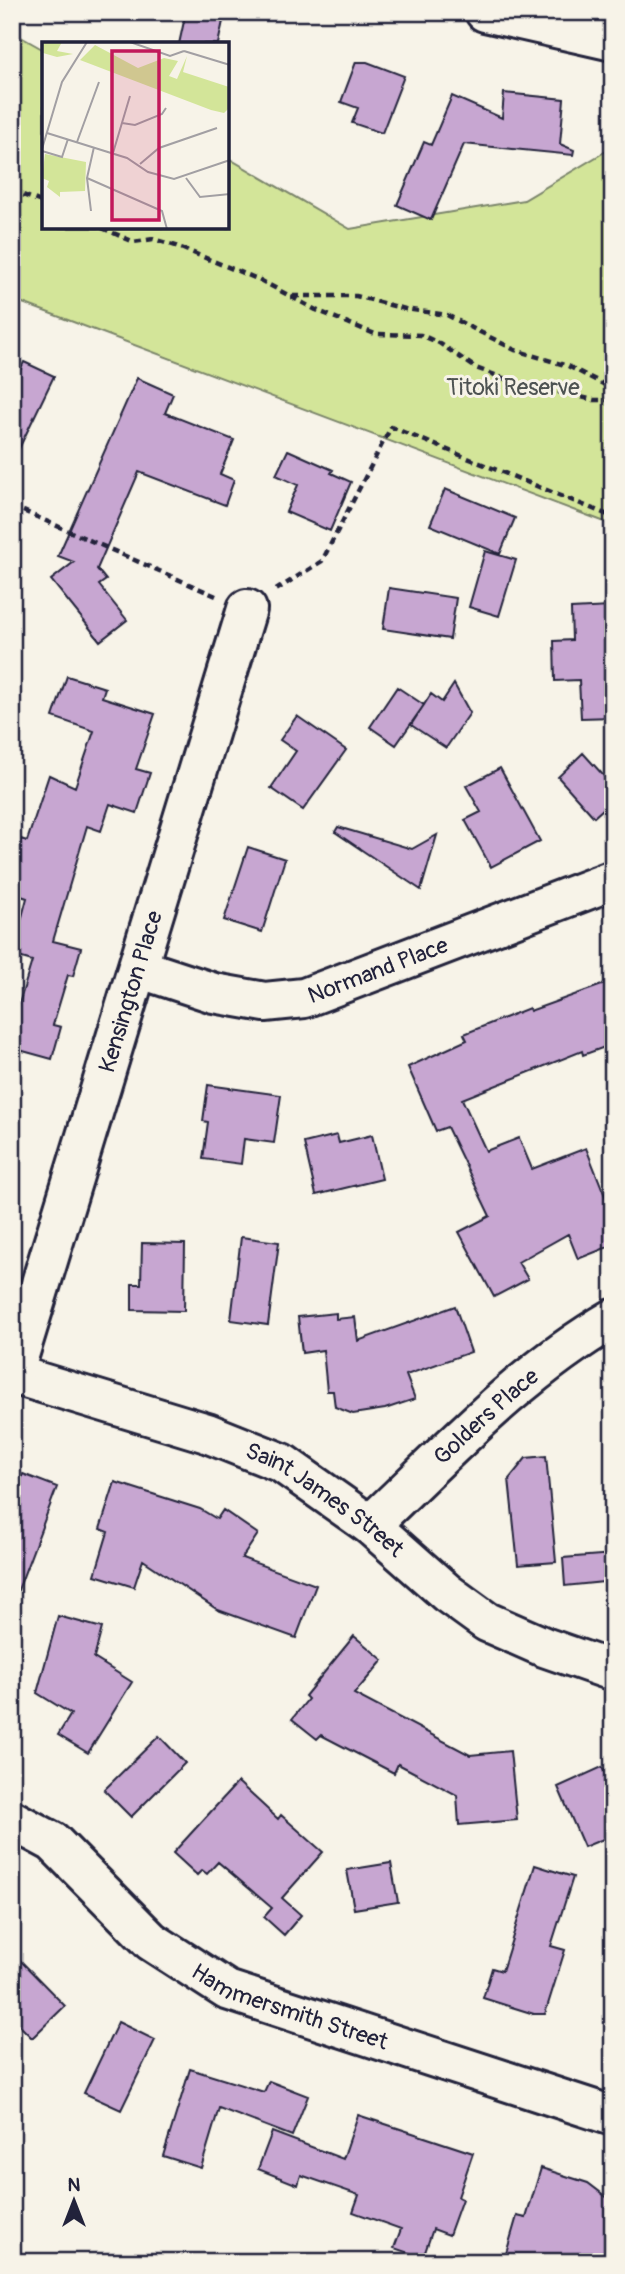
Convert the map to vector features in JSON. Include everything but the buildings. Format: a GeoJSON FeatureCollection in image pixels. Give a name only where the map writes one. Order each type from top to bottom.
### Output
{"type":"FeatureCollection","features":[{"type":"Feature","properties":{"kind":"street"},"geometry":{"type":"LineString","coordinates":[[485,12],[613,41]]}},
{"type":"Feature","properties":{"kind":"street","name":"Kensington Place"},"geometry":{"type":"LineString","coordinates":[[13,1375],[247,609]]}},
{"type":"Feature","properties":{"kind":"street","name":"Normand Place"},"geometry":{"type":"LineString","coordinates":[[138,968],[214,993],[265,1002],[304,998],[613,880]]}},
{"type":"Feature","properties":{"kind":"street","name":"Golders Place"},"geometry":{"type":"LineString","coordinates":[[370,1525],[523,1379],[567,1346],[613,1319]]}},
{"type":"Feature","properties":{"kind":"street","name":"Saint James Street"},"geometry":{"type":"LineString","coordinates":[[13,1375],[206,1433],[282,1462],[370,1525],[447,1593],[487,1622],[544,1647],[613,1671]]}},
{"type":"Feature","properties":{"kind":"street","name":"Hammersmith Street"},"geometry":{"type":"LineString","coordinates":[[12,1820],[53,1842],[151,1941],[227,1990],[613,2116]]}},
{"type":"Feature","properties":{"kind":"path"},"geometry":{"type":"LineString","coordinates":[[12,191],[42,202]]}},
{"type":"Feature","properties":{"kind":"path"},"geometry":{"type":"LineString","coordinates":[[104,229],[134,242],[153,239],[176,246],[375,334],[421,335],[439,343],[476,368],[511,381],[594,400],[613,400]]}},
{"type":"Feature","properties":{"kind":"path"},"geometry":{"type":"LineString","coordinates":[[291,296],[356,296],[404,309],[447,315],[515,351],[568,366],[613,389]]}},
{"type":"Feature","properties":{"kind":"path"},"geometry":{"type":"LineString","coordinates":[[12,506],[247,609],[322,561],[391,427],[613,517]]}},
{"type":"Feature","properties":{"kind":"green space","name":"Titoki Reserve"},"geometry":{"type":"Polygon","coordinates":[[[12,32],[42,49],[42,229],[229,229],[229,159],[350,229],[524,200],[613,147],[613,525],[12,299],[12,32]]]}}]}
